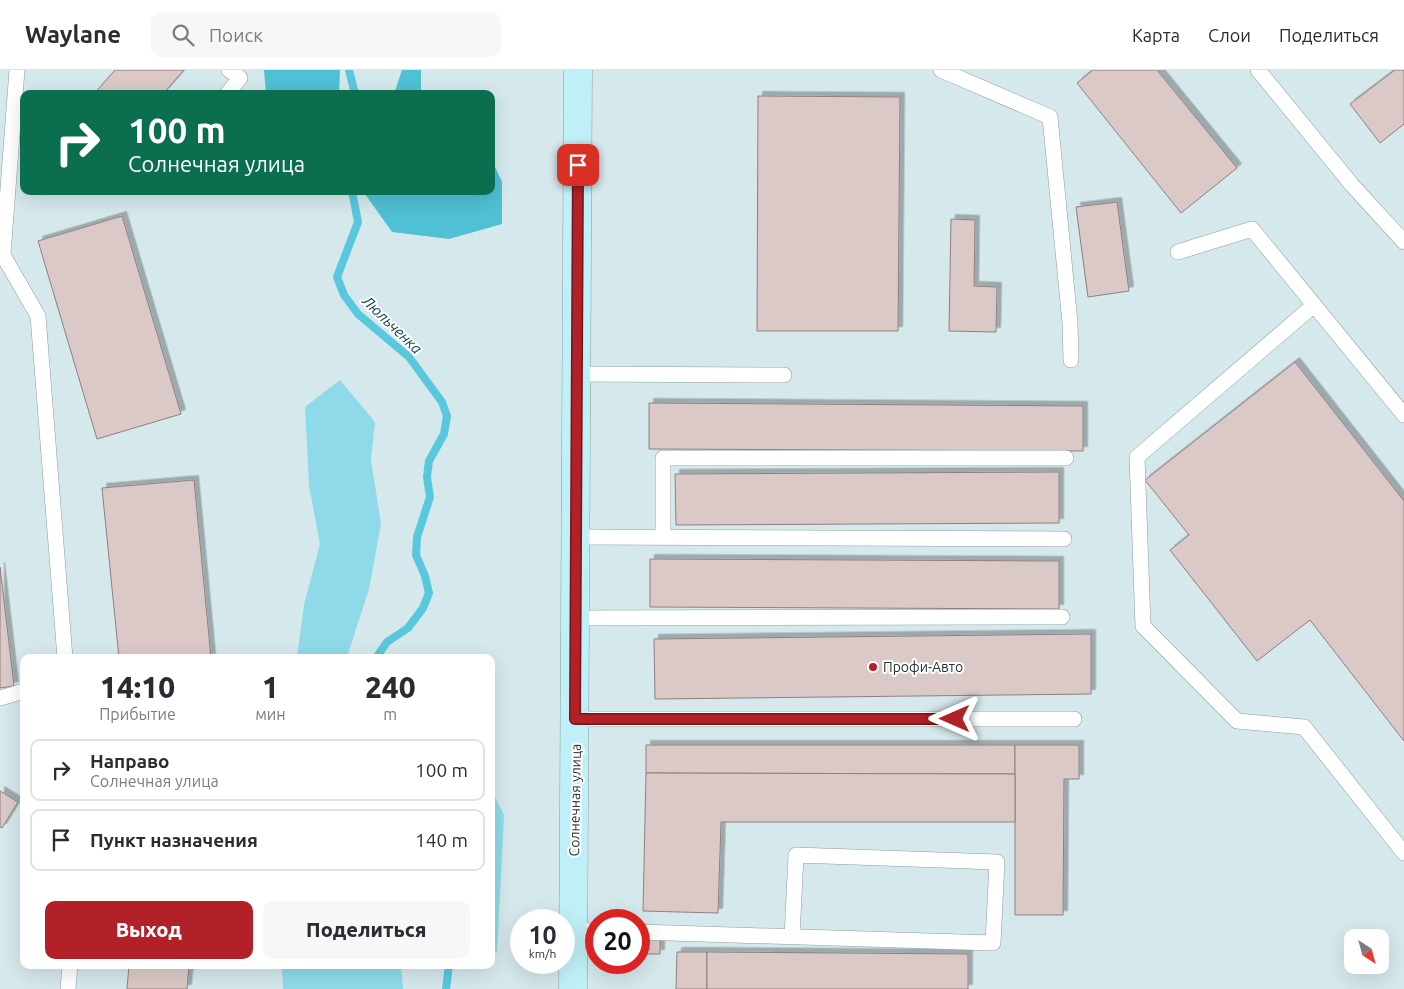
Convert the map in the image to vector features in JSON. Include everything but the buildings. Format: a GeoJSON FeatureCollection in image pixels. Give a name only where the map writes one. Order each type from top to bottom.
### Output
{"type":"FeatureCollection","features":[{"type":"Feature","properties":{"kind":"main road","name":"Солнечная улица"},"geometry":{"type":"LineString","coordinates":[[572,989],[585,931],[575,719],[578,70]]}},
{"type":"Feature","properties":{"kind":"lane"},"geometry":{"type":"LineString","coordinates":[[17,70],[17,163],[2,252],[38,316],[65,654]]}},
{"type":"Feature","properties":{"kind":"lane"},"geometry":{"type":"LineString","coordinates":[[229,70],[240,78],[230,90]]}},
{"type":"Feature","properties":{"kind":"lane"},"geometry":{"type":"LineString","coordinates":[[942,70],[1050,117],[1070,323],[1071,360]]}},
{"type":"Feature","properties":{"kind":"lane"},"geometry":{"type":"LineString","coordinates":[[1258,70],[1352,185],[1404,242]]}},
{"type":"Feature","properties":{"kind":"lane"},"geometry":{"type":"LineString","coordinates":[[1178,252],[1252,229],[1404,415]]}},
{"type":"Feature","properties":{"kind":"lane"},"geometry":{"type":"LineString","coordinates":[[1314,305],[1137,457],[1143,626],[1237,721],[1304,727],[1404,853]]}},
{"type":"Feature","properties":{"kind":"lane"},"geometry":{"type":"LineString","coordinates":[[577,374],[784,375]]}},
{"type":"Feature","properties":{"kind":"lane"},"geometry":{"type":"LineString","coordinates":[[663,537],[663,458],[1066,458]]}},
{"type":"Feature","properties":{"kind":"lane"},"geometry":{"type":"LineString","coordinates":[[576,537],[1064,539]]}},
{"type":"Feature","properties":{"kind":"lane"},"geometry":{"type":"LineString","coordinates":[[576,618],[1062,617]]}},
{"type":"Feature","properties":{"kind":"lane"},"geometry":{"type":"LineString","coordinates":[[0,698],[20,692]]}},
{"type":"Feature","properties":{"kind":"lane"},"geometry":{"type":"LineString","coordinates":[[575,719],[1074,718]]}},
{"type":"Feature","properties":{"kind":"lane"},"geometry":{"type":"LineString","coordinates":[[650,932],[792,937],[993,943],[997,862],[796,855],[792,937]]}},
{"type":"Feature","properties":{"kind":"lane"},"geometry":{"type":"LineString","coordinates":[[68,989],[70,969]]}},
{"type":"Feature","properties":{"kind":"shaded area"},"geometry":{"type":"Polygon","coordinates":[[[264,70],[340,70],[339,90],[266,90],[264,70]]]}},
{"type":"Feature","properties":{"kind":"shaded area"},"geometry":{"type":"Polygon","coordinates":[[[402,70],[421,70],[421,90],[395,90],[402,70]]]}},
{"type":"Feature","properties":{"kind":"shaded area"},"geometry":{"type":"Polygon","coordinates":[[[495,167],[502,182],[502,224],[449,239],[392,232],[366,195],[495,195],[495,167]]]}},
{"type":"Feature","properties":{"kind":"shaded area"},"geometry":{"type":"Polygon","coordinates":[[[340,380],[375,422],[371,460],[381,524],[369,589],[348,654],[297,654],[304,605],[320,544],[309,485],[305,407],[340,380]]]}},
{"type":"Feature","properties":{"kind":"shaded area"},"geometry":{"type":"Polygon","coordinates":[[[495,797],[504,815],[497,953],[495,950],[495,797]]]}},
{"type":"Feature","properties":{"kind":"shaded area"},"geometry":{"type":"Polygon","coordinates":[[[282,969],[401,969],[403,989],[283,989],[282,969]]]}},
{"type":"Feature","properties":{"kind":"waterway","name":"Люльченка"},"geometry":{"type":"LineString","coordinates":[[349,70],[354,90]]}},
{"type":"Feature","properties":{"kind":"waterway","name":"Люльченка"},"geometry":{"type":"LineString","coordinates":[[353,195],[358,222],[337,277],[344,295],[358,314],[409,357],[442,402],[447,416],[444,434],[429,461],[427,477],[430,497],[417,537],[416,555],[425,576],[429,593],[423,608],[408,628],[387,642],[379,654]]}},
{"type":"Feature","properties":{"kind":"waterway","name":"Люльченка"},"geometry":{"type":"LineString","coordinates":[[446,989],[448,969]]}},
{"type":"Feature","properties":{"kind":"place","name":"Профи-Авто"},"geometry":{"type":"Point","coordinates":[873,667]}},
{"type":"Feature","properties":{"kind":"route"},"geometry":{"type":"LineString","coordinates":[[578,165],[575,719],[955,719]]}}]}
